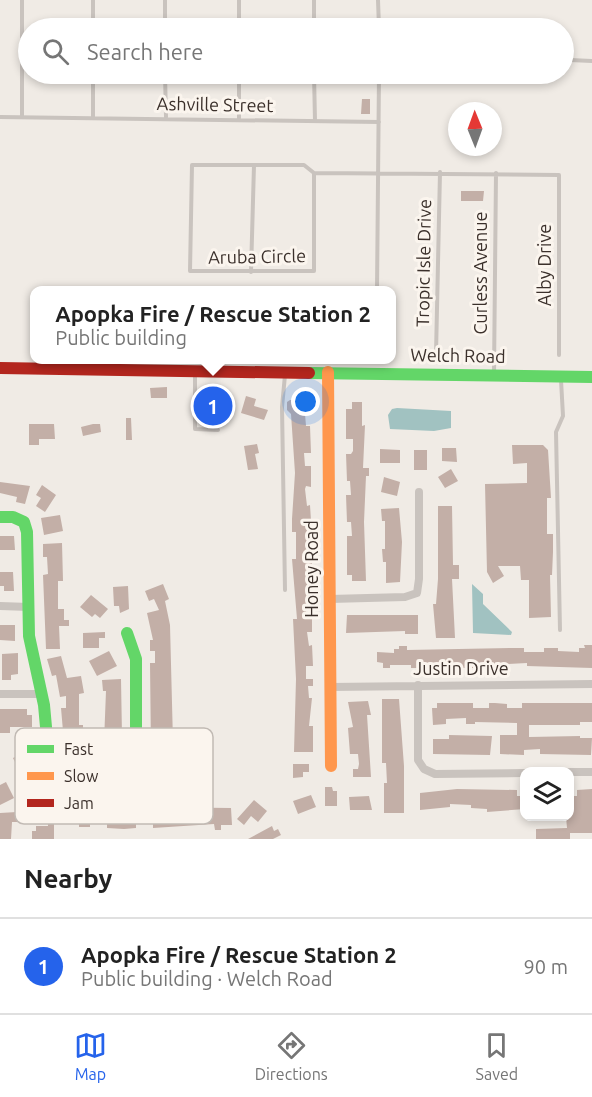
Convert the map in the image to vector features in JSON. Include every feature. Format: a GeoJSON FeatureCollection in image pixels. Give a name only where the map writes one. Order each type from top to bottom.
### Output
{"type":"FeatureCollection","features":[{"type":"Feature","properties":{"kind":"street","name":"Welch Road"},"geometry":{"type":"LineString","coordinates":[[0,368],[592,376]]}},
{"type":"Feature","properties":{"kind":"street","name":"Honey Road"},"geometry":{"type":"LineString","coordinates":[[328,372],[331,766]]}},
{"type":"Feature","properties":{"kind":"street"},"geometry":{"type":"LineString","coordinates":[[330,599],[405,597],[417,593],[419,492]]}},
{"type":"Feature","properties":{"kind":"street"},"geometry":{"type":"LineString","coordinates":[[0,517],[24,522],[27,532],[28,636],[45,728]]}},
{"type":"Feature","properties":{"kind":"street"},"geometry":{"type":"LineString","coordinates":[[0,606],[29,607]]}},
{"type":"Feature","properties":{"kind":"street"},"geometry":{"type":"LineString","coordinates":[[127,633],[136,659],[136,728]]}},
{"type":"Feature","properties":{"kind":"street","name":"Justin Drive"},"geometry":{"type":"LineString","coordinates":[[330,687],[592,684]]}},
{"type":"Feature","properties":{"kind":"street"},"geometry":{"type":"LineString","coordinates":[[418,685],[418,760],[424,769],[435,774],[520,773]]}},
{"type":"Feature","properties":{"kind":"street"},"geometry":{"type":"LineString","coordinates":[[0,694],[40,694]]}},
{"type":"Feature","properties":{"kind":"street"},"geometry":{"type":"LineString","coordinates":[[574,772],[592,772]]}},
{"type":"Feature","properties":{"kind":"lane"},"geometry":{"type":"LineString","coordinates":[[22,0],[22,18]]}},
{"type":"Feature","properties":{"kind":"lane"},"geometry":{"type":"LineString","coordinates":[[93,0],[93,18]]}},
{"type":"Feature","properties":{"kind":"lane"},"geometry":{"type":"LineString","coordinates":[[165,0],[165,18]]}},
{"type":"Feature","properties":{"kind":"lane"},"geometry":{"type":"LineString","coordinates":[[239,0],[239,18]]}},
{"type":"Feature","properties":{"kind":"lane"},"geometry":{"type":"LineString","coordinates":[[314,0],[314,18]]}},
{"type":"Feature","properties":{"kind":"lane"},"geometry":{"type":"LineString","coordinates":[[378,0],[379,18]]}},
{"type":"Feature","properties":{"kind":"lane"},"geometry":{"type":"LineString","coordinates":[[574,60],[592,61]]}},
{"type":"Feature","properties":{"kind":"lane"},"geometry":{"type":"LineString","coordinates":[[22,84],[22,117]]}},
{"type":"Feature","properties":{"kind":"lane"},"geometry":{"type":"LineString","coordinates":[[93,84],[93,117]]}},
{"type":"Feature","properties":{"kind":"lane"},"geometry":{"type":"LineString","coordinates":[[165,84],[165,117]]}},
{"type":"Feature","properties":{"kind":"lane"},"geometry":{"type":"LineString","coordinates":[[239,84],[239,118]]}},
{"type":"Feature","properties":{"kind":"lane"},"geometry":{"type":"LineString","coordinates":[[314,84],[315,121]]}},
{"type":"Feature","properties":{"kind":"lane"},"geometry":{"type":"LineString","coordinates":[[377,286],[379,84]]}},
{"type":"Feature","properties":{"kind":"lane","name":"Ashville Street"},"geometry":{"type":"LineString","coordinates":[[0,117],[165,117],[379,122]]}},
{"type":"Feature","properties":{"kind":"lane","name":"Aruba Circle"},"geometry":{"type":"LineString","coordinates":[[192,165],[254,165],[304,165],[314,173],[314,271],[190,271],[192,165]]}},
{"type":"Feature","properties":{"kind":"lane"},"geometry":{"type":"LineString","coordinates":[[251,272],[254,165]]}},
{"type":"Feature","properties":{"kind":"lane","name":"Tropic Isle Drive"},"geometry":{"type":"LineString","coordinates":[[436,354],[440,172]]}},
{"type":"Feature","properties":{"kind":"lane"},"geometry":{"type":"LineString","coordinates":[[314,173],[496,172]]}},
{"type":"Feature","properties":{"kind":"lane","name":"Alby Drive"},"geometry":{"type":"LineString","coordinates":[[496,172],[559,175],[559,355]]}},
{"type":"Feature","properties":{"kind":"lane","name":"Curless Avenue"},"geometry":{"type":"LineString","coordinates":[[494,375],[496,172]]}},
{"type":"Feature","properties":{"kind":"lane"},"geometry":{"type":"LineString","coordinates":[[195,371],[195,429],[219,430]]}},
{"type":"Feature","properties":{"kind":"lane"},"geometry":{"type":"LineString","coordinates":[[285,590],[282,383],[286,372]]}},
{"type":"Feature","properties":{"kind":"lane"},"geometry":{"type":"LineString","coordinates":[[560,376],[563,416],[556,432],[560,630]]}},
{"type":"Feature","properties":{"kind":"water"},"geometry":{"type":"Polygon","coordinates":[[[392,409],[451,411],[451,428],[434,431],[390,429],[388,415],[392,409]]]}},
{"type":"Feature","properties":{"kind":"water"},"geometry":{"type":"Polygon","coordinates":[[[472,584],[483,594],[483,604],[512,632],[511,635],[473,633],[472,584]]]}},
{"type":"Feature","properties":{"kind":"building"},"geometry":{"type":"Polygon","coordinates":[[[362,99],[370,99],[370,114],[361,114],[362,99]]]}},
{"type":"Feature","properties":{"kind":"building"},"geometry":{"type":"Polygon","coordinates":[[[461,191],[484,191],[483,201],[461,201],[461,191]]]}},
{"type":"Feature","properties":{"kind":"building"},"geometry":{"type":"Polygon","coordinates":[[[167,387],[167,398],[151,398],[150,388],[167,387]]]}},
{"type":"Feature","properties":{"kind":"building"},"geometry":{"type":"Polygon","coordinates":[[[203,395],[223,396],[222,416],[203,415],[203,395]]]}},
{"type":"Feature","properties":{"kind":"building"},"geometry":{"type":"Polygon","coordinates":[[[246,396],[256,399],[254,406],[268,410],[264,420],[241,413],[246,396]]]}},
{"type":"Feature","properties":{"kind":"building"},"geometry":{"type":"Polygon","coordinates":[[[310,400],[310,414],[305,414],[306,426],[310,426],[311,453],[304,453],[305,466],[311,466],[311,487],[306,486],[305,489],[307,506],[310,505],[312,537],[312,606],[306,606],[306,619],[312,619],[312,632],[307,632],[309,646],[312,645],[313,666],[306,666],[306,679],[313,679],[313,686],[308,686],[309,698],[312,698],[309,726],[313,726],[313,752],[294,752],[296,679],[293,619],[297,619],[292,559],[296,559],[296,532],[292,532],[295,473],[291,414],[287,410],[287,402],[310,400]]]}},
{"type":"Feature","properties":{"kind":"building"},"geometry":{"type":"Polygon","coordinates":[[[352,402],[362,402],[362,426],[365,425],[363,468],[369,468],[369,476],[366,476],[364,522],[366,581],[352,581],[352,575],[347,575],[347,536],[352,536],[351,522],[347,522],[346,495],[351,495],[350,481],[347,481],[346,454],[351,454],[353,451],[353,439],[346,439],[346,409],[352,409],[352,402]]]}},
{"type":"Feature","properties":{"kind":"building"},"geometry":{"type":"Polygon","coordinates":[[[126,418],[131,418],[132,440],[126,440],[126,418]]]}},
{"type":"Feature","properties":{"kind":"building"},"geometry":{"type":"Polygon","coordinates":[[[29,424],[54,424],[55,439],[39,439],[39,445],[29,445],[29,424]]]}},
{"type":"Feature","properties":{"kind":"building"},"geometry":{"type":"Polygon","coordinates":[[[100,424],[101,432],[83,436],[81,427],[100,424]]]}},
{"type":"Feature","properties":{"kind":"building"},"geometry":{"type":"Polygon","coordinates":[[[257,444],[259,453],[255,454],[258,469],[248,470],[244,446],[257,444]]]}},
{"type":"Feature","properties":{"kind":"building"},"geometry":{"type":"Polygon","coordinates":[[[512,445],[543,445],[548,450],[551,498],[547,498],[547,534],[553,534],[552,575],[550,575],[551,617],[529,618],[529,580],[521,580],[520,566],[498,566],[504,576],[493,583],[487,572],[485,484],[527,483],[527,463],[513,464],[512,445]]]}},
{"type":"Feature","properties":{"kind":"building"},"geometry":{"type":"Polygon","coordinates":[[[442,448],[456,448],[457,462],[442,461],[442,448]]]}},
{"type":"Feature","properties":{"kind":"building"},"geometry":{"type":"Polygon","coordinates":[[[380,449],[400,450],[400,463],[380,463],[380,449]]]}},
{"type":"Feature","properties":{"kind":"building"},"geometry":{"type":"Polygon","coordinates":[[[414,450],[427,450],[427,470],[414,470],[414,450]]]}},
{"type":"Feature","properties":{"kind":"building"},"geometry":{"type":"Polygon","coordinates":[[[451,469],[458,481],[445,488],[438,477],[451,469]]]}},
{"type":"Feature","properties":{"kind":"building"},"geometry":{"type":"Polygon","coordinates":[[[384,477],[400,482],[397,496],[381,492],[384,477]]]}},
{"type":"Feature","properties":{"kind":"building"},"geometry":{"type":"Polygon","coordinates":[[[0,482],[30,486],[25,504],[16,502],[17,497],[0,493],[0,482]]]}},
{"type":"Feature","properties":{"kind":"building"},"geometry":{"type":"Polygon","coordinates":[[[42,485],[56,495],[45,512],[36,506],[41,498],[36,495],[42,485]]]}},
{"type":"Feature","properties":{"kind":"building"},"geometry":{"type":"Polygon","coordinates":[[[438,506],[452,506],[453,565],[459,565],[459,579],[452,579],[455,638],[436,638],[433,604],[436,604],[438,579],[438,506]]]}},
{"type":"Feature","properties":{"kind":"building"},"geometry":{"type":"Polygon","coordinates":[[[399,508],[402,542],[400,582],[386,583],[386,562],[383,562],[382,549],[385,549],[385,521],[382,521],[381,509],[399,508]]]}},
{"type":"Feature","properties":{"kind":"building"},"geometry":{"type":"Polygon","coordinates":[[[60,515],[63,531],[44,535],[41,518],[60,515]]]}},
{"type":"Feature","properties":{"kind":"building"},"geometry":{"type":"Polygon","coordinates":[[[0,536],[14,536],[15,550],[0,550],[0,536]]]}},
{"type":"Feature","properties":{"kind":"building"},"geometry":{"type":"Polygon","coordinates":[[[62,543],[63,581],[58,581],[58,609],[64,609],[64,620],[69,620],[69,626],[59,626],[60,649],[46,649],[43,575],[48,574],[47,557],[43,557],[43,544],[62,543]]]}},
{"type":"Feature","properties":{"kind":"building"},"geometry":{"type":"Polygon","coordinates":[[[0,572],[13,572],[14,591],[4,591],[4,586],[0,586],[0,572]]]}},
{"type":"Feature","properties":{"kind":"building"},"geometry":{"type":"Polygon","coordinates":[[[163,584],[169,599],[165,601],[170,625],[173,728],[151,728],[150,663],[155,663],[155,651],[150,651],[150,640],[153,640],[147,613],[159,610],[154,599],[149,601],[145,591],[163,584]]]}},
{"type":"Feature","properties":{"kind":"building"},"geometry":{"type":"Polygon","coordinates":[[[128,586],[129,609],[120,613],[119,606],[114,606],[113,587],[128,586]]]}},
{"type":"Feature","properties":{"kind":"building"},"geometry":{"type":"Polygon","coordinates":[[[91,595],[108,609],[100,618],[95,614],[92,617],[80,607],[91,595]]]}},
{"type":"Feature","properties":{"kind":"building"},"geometry":{"type":"Polygon","coordinates":[[[347,615],[418,615],[418,634],[405,634],[405,631],[346,633],[347,615]]]}},
{"type":"Feature","properties":{"kind":"building"},"geometry":{"type":"Polygon","coordinates":[[[0,625],[15,625],[15,641],[0,640],[0,625]]]}},
{"type":"Feature","properties":{"kind":"building"},"geometry":{"type":"Polygon","coordinates":[[[105,632],[105,638],[99,638],[99,648],[83,648],[83,633],[105,632]]]}},
{"type":"Feature","properties":{"kind":"building"},"geometry":{"type":"Polygon","coordinates":[[[584,645],[592,645],[592,668],[527,666],[527,663],[507,664],[507,668],[411,668],[411,665],[390,665],[390,668],[383,668],[383,663],[377,662],[377,652],[394,653],[394,649],[399,649],[399,646],[407,646],[407,650],[524,648],[524,652],[544,652],[544,648],[558,648],[558,651],[579,652],[579,648],[585,648],[584,645]]]}},
{"type":"Feature","properties":{"kind":"building"},"geometry":{"type":"Polygon","coordinates":[[[109,651],[117,666],[97,676],[89,661],[109,651]]]}},
{"type":"Feature","properties":{"kind":"building"},"geometry":{"type":"Polygon","coordinates":[[[18,653],[18,674],[11,675],[11,680],[2,680],[2,654],[18,653]]]}},
{"type":"Feature","properties":{"kind":"building"},"geometry":{"type":"Polygon","coordinates":[[[61,656],[67,678],[81,676],[84,693],[79,694],[79,725],[83,725],[83,728],[63,728],[61,708],[66,708],[66,696],[60,697],[56,675],[52,676],[47,659],[61,656]]]}},
{"type":"Feature","properties":{"kind":"building"},"geometry":{"type":"Polygon","coordinates":[[[121,679],[122,728],[105,728],[106,691],[103,691],[102,680],[121,679]]]}},
{"type":"Feature","properties":{"kind":"building"},"geometry":{"type":"Polygon","coordinates":[[[382,699],[399,699],[404,766],[404,813],[384,813],[384,783],[387,783],[386,763],[382,763],[382,699]]]}},
{"type":"Feature","properties":{"kind":"building"},"geometry":{"type":"Polygon","coordinates":[[[368,701],[371,715],[367,715],[371,777],[353,777],[353,769],[358,769],[359,764],[358,754],[350,754],[348,728],[353,727],[348,702],[368,701]]]}},
{"type":"Feature","properties":{"kind":"building"},"geometry":{"type":"Polygon","coordinates":[[[437,703],[473,703],[473,708],[489,708],[489,703],[495,703],[507,704],[507,708],[522,708],[522,703],[592,703],[592,722],[580,722],[580,725],[529,725],[529,737],[580,736],[580,738],[592,738],[591,755],[540,754],[540,749],[524,750],[524,755],[500,754],[500,735],[517,735],[517,723],[475,722],[475,724],[466,724],[466,718],[446,719],[446,724],[433,725],[432,708],[437,708],[437,703]]]}},
{"type":"Feature","properties":{"kind":"building"},"geometry":{"type":"Polygon","coordinates":[[[0,709],[27,709],[27,715],[32,715],[32,727],[10,727],[10,733],[0,733],[0,709]]]}},
{"type":"Feature","properties":{"kind":"building"},"geometry":{"type":"Polygon","coordinates":[[[449,735],[492,736],[490,755],[433,754],[433,739],[449,739],[449,735]]]}},
{"type":"Feature","properties":{"kind":"building"},"geometry":{"type":"Polygon","coordinates":[[[293,764],[309,764],[309,772],[303,772],[303,777],[293,778],[293,764]]]}},
{"type":"Feature","properties":{"kind":"building"},"geometry":{"type":"Polygon","coordinates":[[[6,782],[14,798],[0,805],[0,785],[6,782]]]}},
{"type":"Feature","properties":{"kind":"building"},"geometry":{"type":"Polygon","coordinates":[[[325,787],[332,787],[333,791],[337,791],[337,806],[325,806],[325,787]]]}},
{"type":"Feature","properties":{"kind":"building"},"geometry":{"type":"Polygon","coordinates":[[[457,789],[517,790],[517,796],[520,796],[520,809],[487,812],[487,809],[471,808],[471,805],[450,804],[450,807],[420,810],[420,793],[457,789]]]}},
{"type":"Feature","properties":{"kind":"building"},"geometry":{"type":"Polygon","coordinates":[[[592,789],[592,833],[570,833],[570,839],[536,839],[536,829],[567,828],[566,821],[574,821],[574,796],[577,796],[577,790],[592,789]]]}},
{"type":"Feature","properties":{"kind":"building"},"geometry":{"type":"Polygon","coordinates":[[[311,795],[316,807],[298,814],[293,801],[311,795]]]}},
{"type":"Feature","properties":{"kind":"building"},"geometry":{"type":"Polygon","coordinates":[[[369,796],[372,810],[350,810],[349,797],[369,796]]]}},
{"type":"Feature","properties":{"kind":"building"},"geometry":{"type":"Polygon","coordinates":[[[254,800],[267,811],[258,822],[251,816],[244,825],[237,819],[254,800]]]}},
{"type":"Feature","properties":{"kind":"building"},"geometry":{"type":"Polygon","coordinates":[[[213,808],[231,808],[232,825],[221,825],[221,830],[215,830],[214,824],[153,828],[153,824],[213,824],[213,808]]]}},
{"type":"Feature","properties":{"kind":"building"},"geometry":{"type":"Polygon","coordinates":[[[15,812],[11,839],[0,839],[0,813],[15,812]]]}},
{"type":"Feature","properties":{"kind":"building"},"geometry":{"type":"Polygon","coordinates":[[[48,824],[54,824],[54,839],[32,839],[32,831],[36,831],[36,826],[48,826],[48,824]]]}},
{"type":"Feature","properties":{"kind":"building"},"geometry":{"type":"Polygon","coordinates":[[[79,824],[90,824],[90,827],[79,827],[79,824]]]}},
{"type":"Feature","properties":{"kind":"building"},"geometry":{"type":"Polygon","coordinates":[[[107,824],[136,824],[136,828],[107,828],[107,824]]]}},
{"type":"Feature","properties":{"kind":"building"},"geometry":{"type":"Polygon","coordinates":[[[272,826],[274,831],[278,829],[281,835],[273,839],[248,839],[272,826]]]}},
{"type":"Feature","properties":{"kind":"traffic: fast"},"geometry":{"type":"LineString","coordinates":[[309,373],[592,377]]}},
{"type":"Feature","properties":{"kind":"traffic: fast"},"geometry":{"type":"LineString","coordinates":[[0,517],[13,517],[24,522],[27,532],[29,636],[44,705],[46,728]]}},
{"type":"Feature","properties":{"kind":"traffic: fast"},"geometry":{"type":"LineString","coordinates":[[127,633],[136,659],[136,728]]}},
{"type":"Feature","properties":{"kind":"traffic: slow"},"geometry":{"type":"LineString","coordinates":[[328,372],[331,766]]}},
{"type":"Feature","properties":{"kind":"traffic: jam"},"geometry":{"type":"LineString","coordinates":[[0,368],[309,373]]}},
{"type":"Feature","properties":{"kind":"place","name":"Apopka Fire / Rescue Station 2"},"geometry":{"type":"Point","coordinates":[213,406]}}]}
